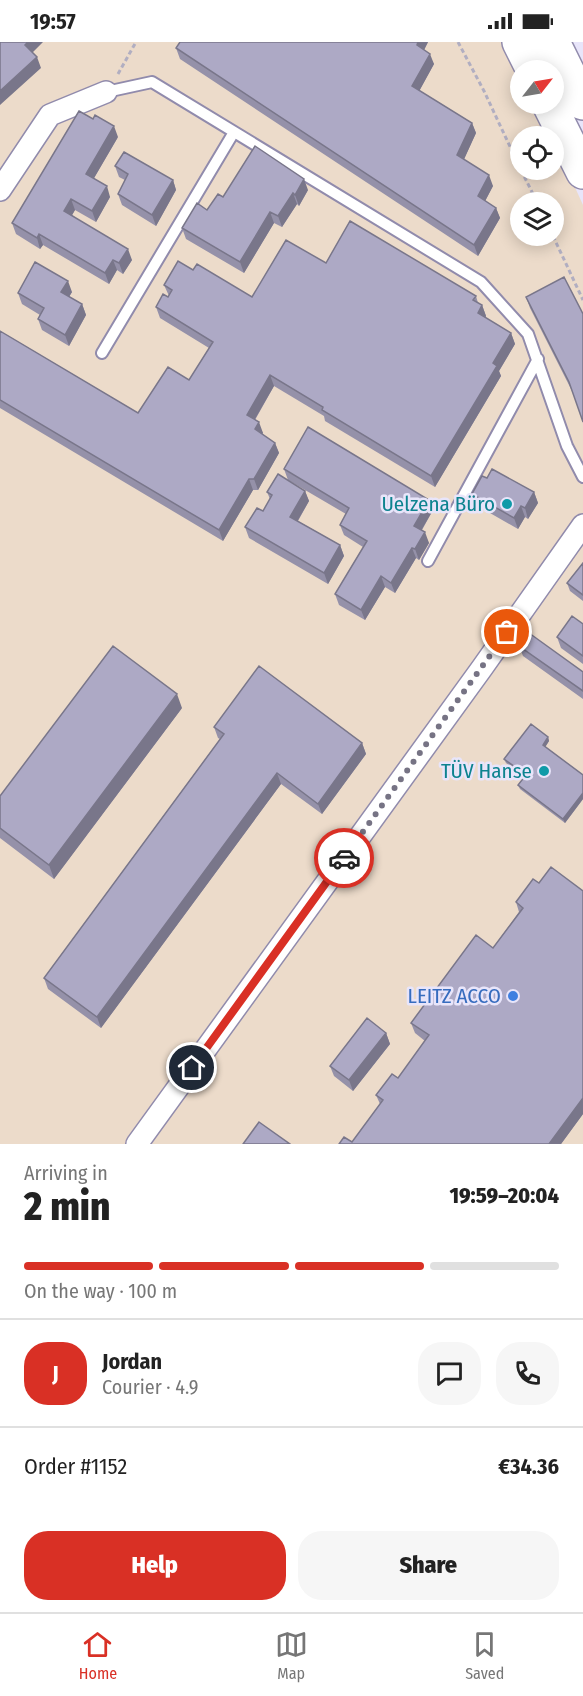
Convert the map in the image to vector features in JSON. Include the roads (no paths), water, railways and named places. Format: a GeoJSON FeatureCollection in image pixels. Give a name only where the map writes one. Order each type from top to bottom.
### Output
{"type":"FeatureCollection","features":[{"type":"Feature","properties":{"kind":"highway"},"geometry":{"type":"LineString","coordinates":[[519,42],[528,60]]}},
{"type":"Feature","properties":{"kind":"highway"},"geometry":{"type":"LineString","coordinates":[[553,42],[583,103]]}},
{"type":"Feature","properties":{"kind":"highway"},"geometry":{"type":"LineString","coordinates":[[554,114],[583,172]]}},
{"type":"Feature","properties":{"kind":"street"},"geometry":{"type":"LineString","coordinates":[[0,190],[50,115],[106,92]]}},
{"type":"Feature","properties":{"kind":"street"},"geometry":{"type":"LineString","coordinates":[[137,1144],[583,525]]}},
{"type":"Feature","properties":{"kind":"lane"},"geometry":{"type":"LineString","coordinates":[[106,92],[152,82],[481,282],[528,334],[567,446],[583,477]]}},
{"type":"Feature","properties":{"kind":"lane"},"geometry":{"type":"LineString","coordinates":[[102,353],[234,132]]}},
{"type":"Feature","properties":{"kind":"lane"},"geometry":{"type":"LineString","coordinates":[[428,561],[538,358]]}},
{"type":"Feature","properties":{"kind":"place","name":"Uelzena Büro"},"geometry":{"type":"Point","coordinates":[507,504]}},
{"type":"Feature","properties":{"kind":"place","name":"TÜV Hanse"},"geometry":{"type":"Point","coordinates":[544,771]}},
{"type":"Feature","properties":{"kind":"place","name":"LEITZ ACCO"},"geometry":{"type":"Point","coordinates":[513,996]}}]}
